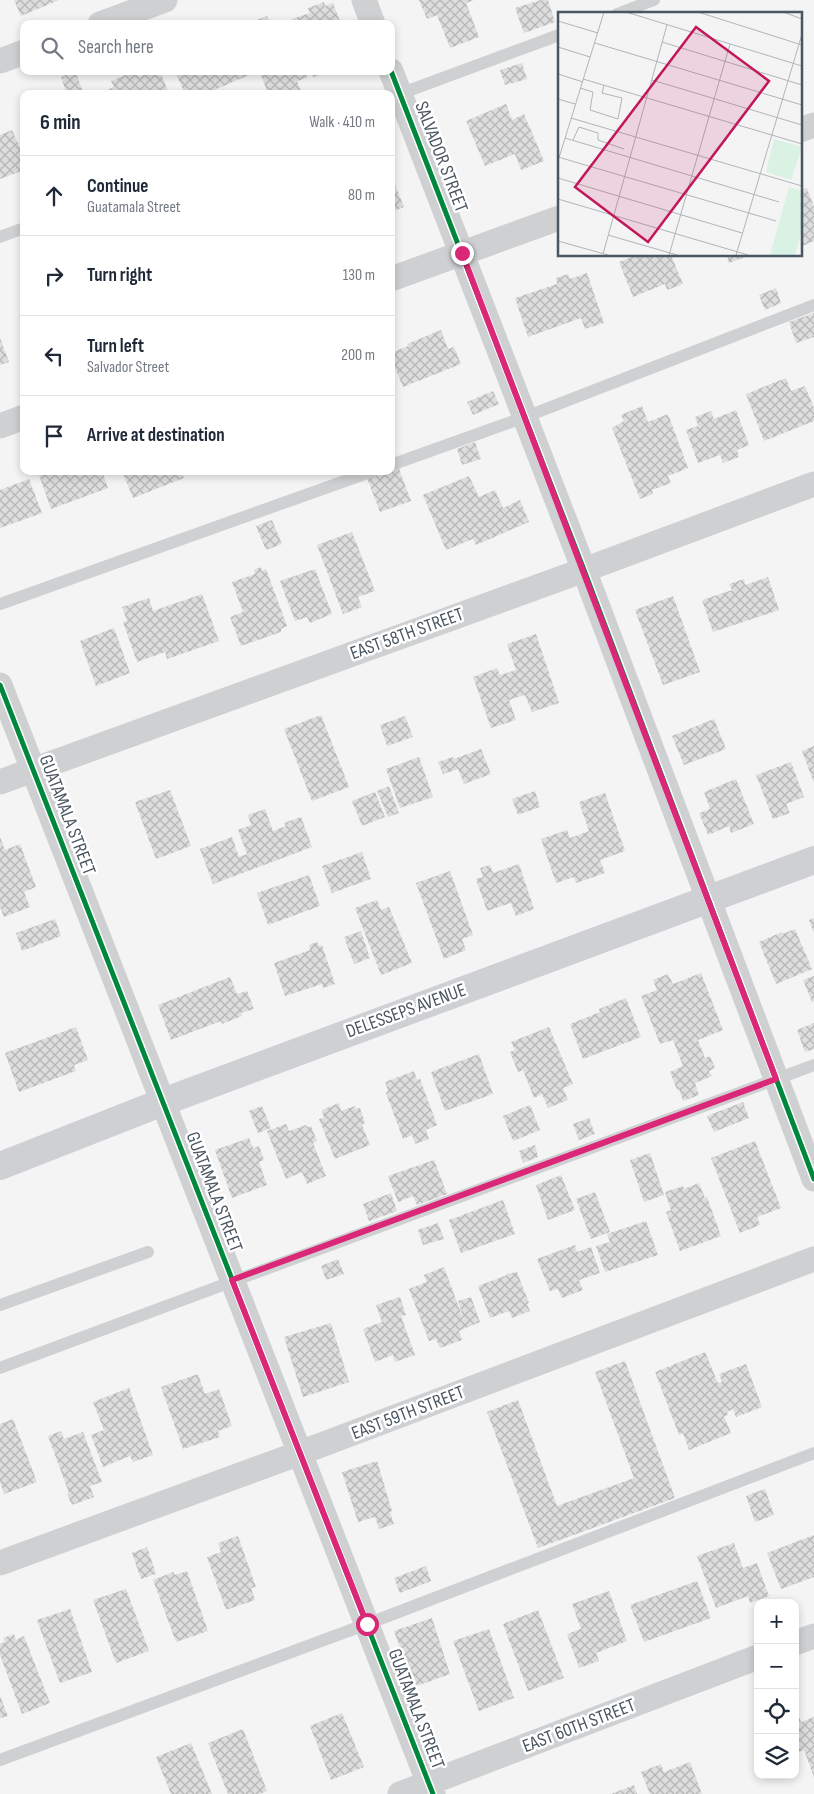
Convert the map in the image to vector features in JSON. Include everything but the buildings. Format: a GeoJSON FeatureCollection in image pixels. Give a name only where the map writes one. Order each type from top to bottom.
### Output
{"type":"FeatureCollection","features":[{"type":"Feature","properties":{"kind":"main road","name":"DELESSEPS AVENUE"},"geometry":{"type":"LineString","coordinates":[[0,1166],[163,1102],[814,860]]}},
{"type":"Feature","properties":{"kind":"street"},"geometry":{"type":"LineString","coordinates":[[111,20],[165,0]]}},
{"type":"Feature","properties":{"kind":"street"},"geometry":{"type":"LineString","coordinates":[[364,0],[372,20]]}},
{"type":"Feature","properties":{"kind":"street"},"geometry":{"type":"LineString","coordinates":[[0,61],[20,54]]}},
{"type":"Feature","properties":{"kind":"street","name":"SALVADOR STREET"},"geometry":{"type":"LineString","coordinates":[[394,87],[462,253],[584,570],[814,1179]]}},
{"type":"Feature","properties":{"kind":"street"},"geometry":{"type":"LineString","coordinates":[[802,129],[814,125]]}},
{"type":"Feature","properties":{"kind":"street"},"geometry":{"type":"LineString","coordinates":[[395,278],[558,218]]}},
{"type":"Feature","properties":{"kind":"street"},"geometry":{"type":"LineString","coordinates":[[0,426],[20,418]]}},
{"type":"Feature","properties":{"kind":"street","name":"EAST 58TH STREET"},"geometry":{"type":"LineString","coordinates":[[0,782],[584,570],[814,484]]}},
{"type":"Feature","properties":{"kind":"street","name":"GUATAMALA STREET"},"geometry":{"type":"LineString","coordinates":[[0,684],[431,1788]]}},
{"type":"Feature","properties":{"kind":"street","name":"EAST 59TH STREET"},"geometry":{"type":"LineString","coordinates":[[0,1563],[300,1453],[814,1259]]}},
{"type":"Feature","properties":{"kind":"street"},"geometry":{"type":"LineString","coordinates":[[799,1642],[814,1636]]}},
{"type":"Feature","properties":{"kind":"street","name":"EAST 60TH STREET"},"geometry":{"type":"LineString","coordinates":[[400,1794],[431,1788],[754,1660]]}},
{"type":"Feature","properties":{"kind":"lane"},"geometry":{"type":"LineString","coordinates":[[622,12],[654,0]]}},
{"type":"Feature","properties":{"kind":"lane"},"geometry":{"type":"LineString","coordinates":[[394,87],[558,35]]}},
{"type":"Feature","properties":{"kind":"lane"},"geometry":{"type":"LineString","coordinates":[[0,237],[20,230]]}},
{"type":"Feature","properties":{"kind":"lane"},"geometry":{"type":"LineString","coordinates":[[395,464],[525,417],[814,305]]}},
{"type":"Feature","properties":{"kind":"lane"},"geometry":{"type":"LineString","coordinates":[[0,604],[362,475]]}},
{"type":"Feature","properties":{"kind":"lane"},"geometry":{"type":"LineString","coordinates":[[0,1368],[232,1280],[814,1065]]}},
{"type":"Feature","properties":{"kind":"lane"},"geometry":{"type":"LineString","coordinates":[[0,1305],[148,1252]]}},
{"type":"Feature","properties":{"kind":"lane"},"geometry":{"type":"LineString","coordinates":[[0,1760],[367,1624],[814,1453]]}},
{"type":"Feature","properties":{"kind":"cycle path"},"geometry":{"type":"LineString","coordinates":[[393,75],[584,570],[814,1179]]}},
{"type":"Feature","properties":{"kind":"cycle path"},"geometry":{"type":"LineString","coordinates":[[0,685],[433,1794]]}},
{"type":"Feature","properties":{"kind":"route"},"geometry":{"type":"LineString","coordinates":[[367,1624],[232,1280],[776,1079],[462,253]]}}]}
